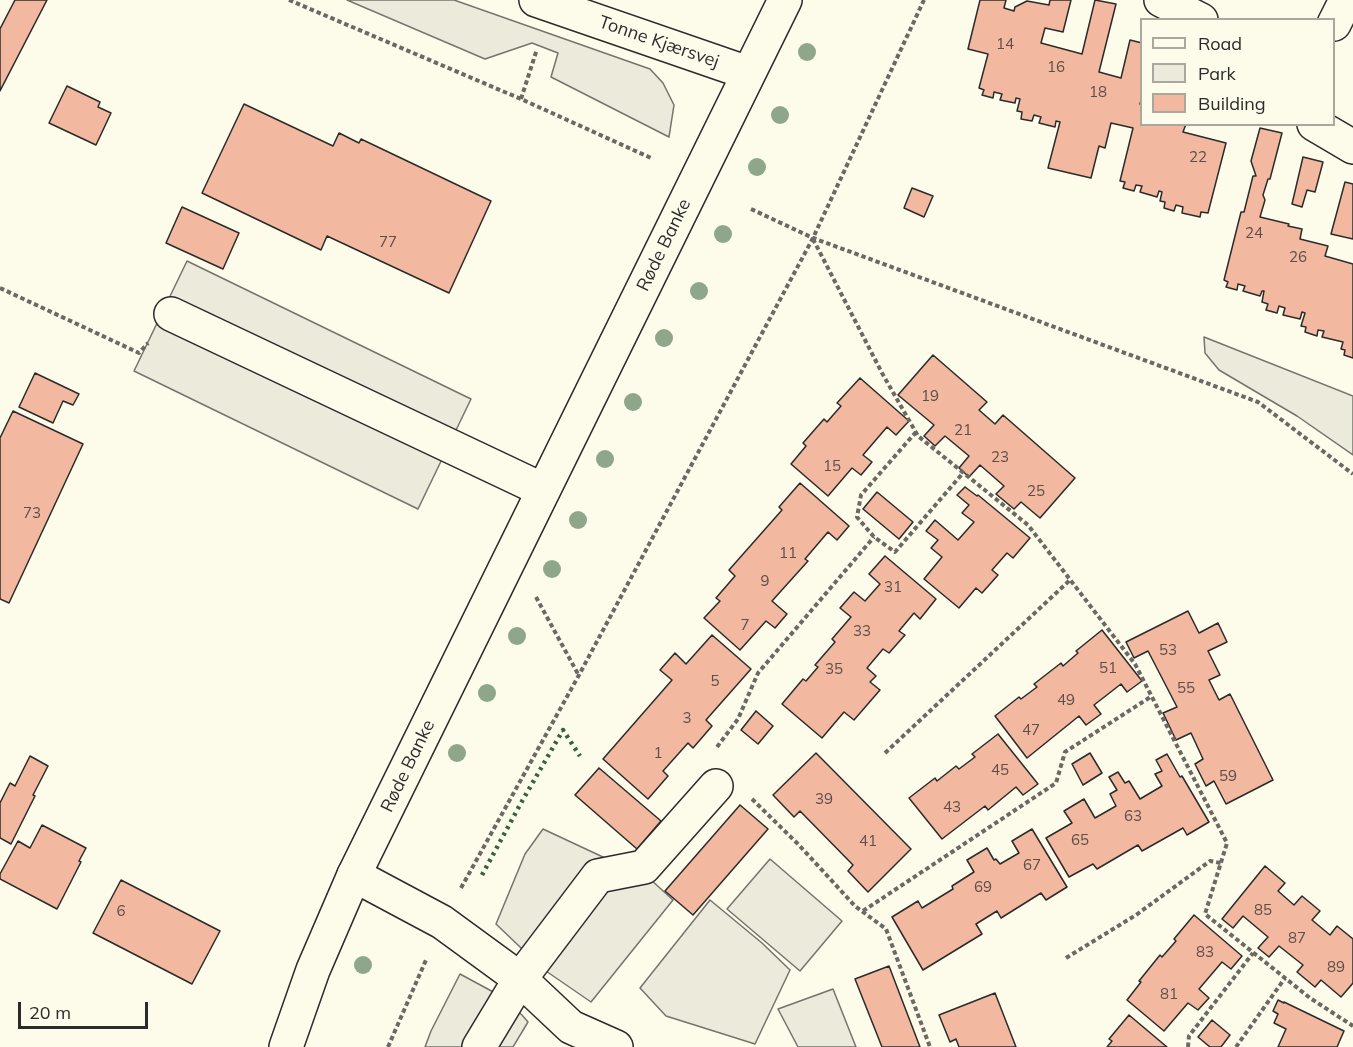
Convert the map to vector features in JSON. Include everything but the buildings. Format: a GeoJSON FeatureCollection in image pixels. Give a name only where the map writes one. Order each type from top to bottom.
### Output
{"type":"FeatureCollection","features":[{"type":"Feature","properties":{"kind":"street","name":"Tonne Kjærsvej"},"geometry":{"type":"LineString","coordinates":[[537,0],[748,73]]}},
{"type":"Feature","properties":{"kind":"street","name":"Røde Banke"},"geometry":{"type":"LineString","coordinates":[[286,1047],[313,970],[354,876],[785,0]]}},
{"type":"Feature","properties":{"kind":"street"},"geometry":{"type":"LineString","coordinates":[[1161,0],[1197,18]]}},
{"type":"Feature","properties":{"kind":"street"},"geometry":{"type":"LineString","coordinates":[[1335,22],[1346,0]]}},
{"type":"Feature","properties":{"kind":"street"},"geometry":{"type":"LineString","coordinates":[[1317,126],[1353,147]]}},
{"type":"Feature","properties":{"kind":"street"},"geometry":{"type":"LineString","coordinates":[[171,314],[543,490]]}},
{"type":"Feature","properties":{"kind":"street"},"geometry":{"type":"LineString","coordinates":[[479,1047],[520,979],[598,876],[644,867],[716,786]]}},
{"type":"Feature","properties":{"kind":"street"},"geometry":{"type":"LineString","coordinates":[[354,876],[442,922],[520,979],[571,1027],[616,1047]]}},
{"type":"Feature","properties":{"kind":"path"},"geometry":{"type":"LineString","coordinates":[[289,0],[521,99],[651,158]]}},
{"type":"Feature","properties":{"kind":"path"},"geometry":{"type":"LineString","coordinates":[[388,1047],[442,922],[579,675],[813,238],[924,0]]}},
{"type":"Feature","properties":{"kind":"path"},"geometry":{"type":"LineString","coordinates":[[521,99],[537,50]]}},
{"type":"Feature","properties":{"kind":"path"},"geometry":{"type":"LineString","coordinates":[[751,209],[813,238],[1258,402],[1353,474]]}},
{"type":"Feature","properties":{"kind":"path"},"geometry":{"type":"LineString","coordinates":[[813,238],[882,373],[918,436],[1028,525],[1135,663],[1227,843],[1205,914],[1310,998],[1353,1026]]}},
{"type":"Feature","properties":{"kind":"path"},"geometry":{"type":"LineString","coordinates":[[0,288],[139,353],[171,314]]}},
{"type":"Feature","properties":{"kind":"path"},"geometry":{"type":"LineString","coordinates":[[916,432],[861,495],[857,517],[874,537],[895,552],[963,473]]}},
{"type":"Feature","properties":{"kind":"path"},"geometry":{"type":"LineString","coordinates":[[714,750],[738,719],[758,673],[874,537]]}},
{"type":"Feature","properties":{"kind":"path"},"geometry":{"type":"LineString","coordinates":[[512,554],[579,675]]}},
{"type":"Feature","properties":{"kind":"path"},"geometry":{"type":"LineString","coordinates":[[885,753],[1070,580]]}},
{"type":"Feature","properties":{"kind":"path"},"geometry":{"type":"LineString","coordinates":[[862,911],[1056,783],[1065,752],[1152,696]]}},
{"type":"Feature","properties":{"kind":"path"},"geometry":{"type":"LineString","coordinates":[[750,798],[798,844],[855,906],[886,929],[930,1047]]}},
{"type":"Feature","properties":{"kind":"path"},"geometry":{"type":"LineString","coordinates":[[1066,958],[1136,915],[1210,861],[1221,863]]}},
{"type":"Feature","properties":{"kind":"path"},"geometry":{"type":"LineString","coordinates":[[1188,1047],[1189,1036],[1253,953]]}},
{"type":"Feature","properties":{"kind":"path"},"geometry":{"type":"LineString","coordinates":[[1236,1047],[1285,978]]}},
{"type":"Feature","properties":{"kind":"green space"},"geometry":{"type":"Polygon","coordinates":[[[347,0],[454,0],[650,69],[663,83],[674,105],[669,137],[551,77],[558,53],[532,43],[485,59],[347,0]]]}},
{"type":"Feature","properties":{"kind":"green space"},"geometry":{"type":"Polygon","coordinates":[[[1204,337],[1353,396],[1353,455],[1297,416],[1219,370],[1205,353],[1204,337]]]}},
{"type":"Feature","properties":{"kind":"green space"},"geometry":{"type":"Polygon","coordinates":[[[770,859],[842,921],[800,971],[727,909],[770,859]]]}},
{"type":"Feature","properties":{"kind":"green space"},"geometry":{"type":"Polygon","coordinates":[[[710,900],[762,943],[790,970],[755,1044],[666,1016],[640,988],[710,900]]]}},
{"type":"Feature","properties":{"kind":"shaded area"},"geometry":{"type":"Polygon","coordinates":[[[187,261],[471,399],[418,509],[134,371],[187,261]]]}},
{"type":"Feature","properties":{"kind":"shaded area"},"geometry":{"type":"Polygon","coordinates":[[[543,829],[650,879],[673,900],[591,1002],[543,969],[496,924],[525,854],[543,829]]]}},
{"type":"Feature","properties":{"kind":"shaded area"},"geometry":{"type":"Polygon","coordinates":[[[460,974],[497,994],[528,1022],[513,1047],[425,1047],[460,974]]]}},
{"type":"Feature","properties":{"kind":"shaded area"},"geometry":{"type":"Polygon","coordinates":[[[833,989],[856,1047],[798,1047],[778,1009],[833,989]]]}},
{"type":"Feature","properties":{"kind":"hedge"},"geometry":{"type":"LineString","coordinates":[[482,875],[563,730],[580,756]]}}]}
